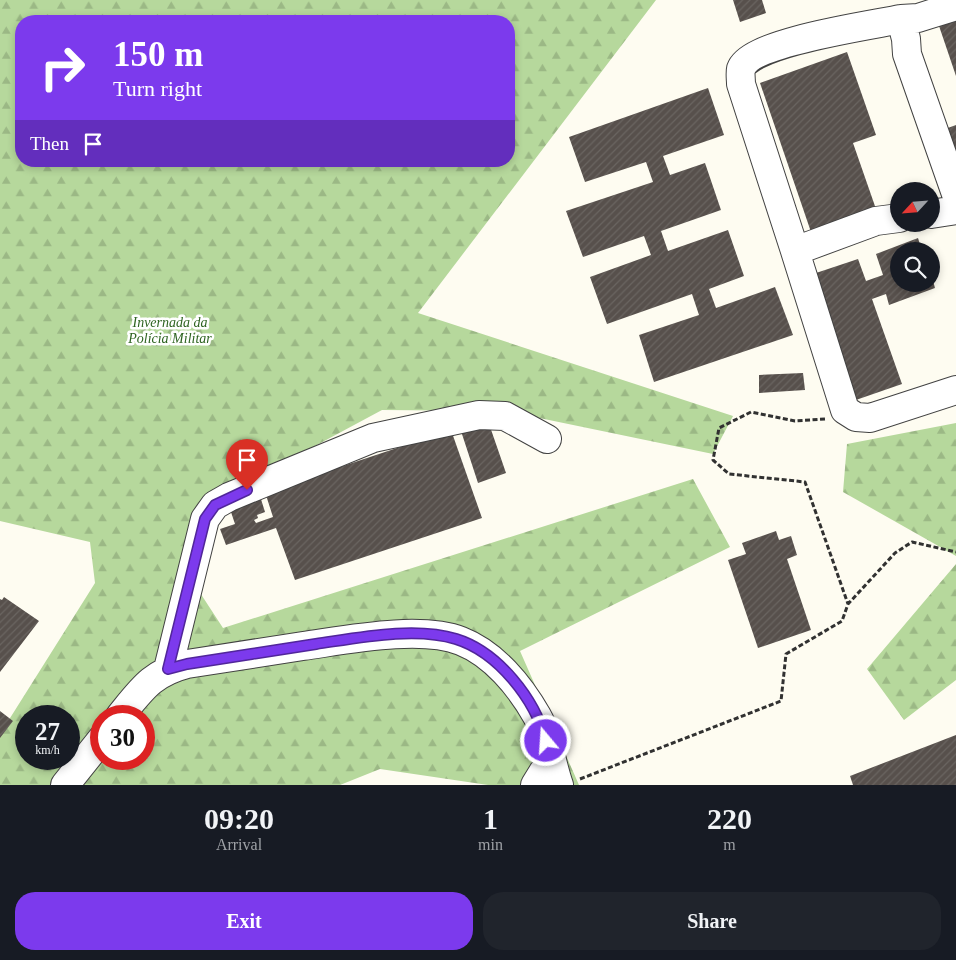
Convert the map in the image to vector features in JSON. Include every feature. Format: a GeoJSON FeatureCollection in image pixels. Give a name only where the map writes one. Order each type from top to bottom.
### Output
{"type":"FeatureCollection","features":[{"type":"Feature","properties":{"kind":"street"},"geometry":{"type":"LineString","coordinates":[[956,6],[918,18],[792,40],[748,60],[741,68],[741,84],[845,410],[856,417],[870,418],[956,390]]}},
{"type":"Feature","properties":{"kind":"street"},"geometry":{"type":"LineString","coordinates":[[901,20],[906,39],[907,54],[956,194]]}},
{"type":"Feature","properties":{"kind":"street"},"geometry":{"type":"LineString","coordinates":[[940,213],[956,210]]}},
{"type":"Feature","properties":{"kind":"street"},"geometry":{"type":"LineString","coordinates":[[795,251],[876,221],[890,219]]}},
{"type":"Feature","properties":{"kind":"street"},"geometry":{"type":"LineString","coordinates":[[168,669],[205,519],[215,505],[229,497],[374,438],[479,415],[505,416],[548,438]]}},
{"type":"Feature","properties":{"kind":"street"},"geometry":{"type":"LineString","coordinates":[[129,705],[156,676],[168,669],[187,664],[370,637],[429,634],[454,638],[488,656],[506,673],[524,696],[540,722],[555,780]]}},
{"type":"Feature","properties":{"kind":"street"},"geometry":{"type":"LineString","coordinates":[[64,785],[90,753]]}},
{"type":"Feature","properties":{"kind":"path"},"geometry":{"type":"LineString","coordinates":[[848,604],[805,482],[729,474],[713,460],[719,428],[751,412],[795,420],[856,417]]}},
{"type":"Feature","properties":{"kind":"path"},"geometry":{"type":"LineString","coordinates":[[555,780],[781,701],[786,654],[842,621],[848,604],[895,554],[912,542],[956,552]]}},
{"type":"Feature","properties":{"kind":"green space","name":"Invernada da Polícia Militar"},"geometry":{"type":"Polygon","coordinates":[[[0,0],[656,0],[418,313],[733,416],[713,454],[505,411],[382,410],[222,496],[193,582],[223,628],[693,479],[730,547],[520,651],[579,785],[488,785],[380,769],[340,785],[0,785],[0,734],[15,710],[15,770],[80,770],[80,705],[18,705],[95,583],[90,542],[0,521],[0,0]]]}},
{"type":"Feature","properties":{"kind":"green space"},"geometry":{"type":"Polygon","coordinates":[[[956,423],[956,556],[843,492],[847,444],[956,423]]]}},
{"type":"Feature","properties":{"kind":"green space"},"geometry":{"type":"Polygon","coordinates":[[[956,564],[956,680],[904,720],[867,669],[956,564]]]}},
{"type":"Feature","properties":{"kind":"building"},"geometry":{"type":"Polygon","coordinates":[[[733,0],[762,0],[766,13],[740,22],[733,0]]]}},
{"type":"Feature","properties":{"kind":"building"},"geometry":{"type":"Polygon","coordinates":[[[956,17],[956,76],[938,23],[956,17]]]}},
{"type":"Feature","properties":{"kind":"building"},"geometry":{"type":"Polygon","coordinates":[[[847,52],[876,135],[853,143],[876,209],[811,232],[760,83],[847,52]]]}},
{"type":"Feature","properties":{"kind":"building"},"geometry":{"type":"Polygon","coordinates":[[[708,88],[724,135],[663,156],[670,175],[705,163],[721,210],[661,231],[668,251],[728,230],[744,276],[709,289],[716,308],[775,287],[793,335],[654,382],[639,335],[699,315],[692,294],[607,324],[590,277],[651,255],[644,236],[583,257],[566,211],[653,182],[646,162],[585,182],[569,137],[708,88]]]}},
{"type":"Feature","properties":{"kind":"building"},"geometry":{"type":"Polygon","coordinates":[[[956,125],[956,161],[945,129],[956,125]]]}},
{"type":"Feature","properties":{"kind":"building"},"geometry":{"type":"Polygon","coordinates":[[[918,238],[919,242],[908,242],[918,238]]]}},
{"type":"Feature","properties":{"kind":"building"},"geometry":{"type":"Polygon","coordinates":[[[890,249],[890,292],[924,292],[889,305],[886,294],[872,299],[902,384],[853,401],[810,275],[858,259],[866,281],[883,275],[876,254],[890,249]]]}},
{"type":"Feature","properties":{"kind":"building"},"geometry":{"type":"Polygon","coordinates":[[[803,373],[805,390],[759,393],[759,375],[803,373]]]}},
{"type":"Feature","properties":{"kind":"building"},"geometry":{"type":"Polygon","coordinates":[[[487,418],[506,473],[478,483],[460,428],[487,418]]]}},
{"type":"Feature","properties":{"kind":"building"},"geometry":{"type":"Polygon","coordinates":[[[451,430],[482,518],[295,580],[276,528],[226,545],[220,529],[235,524],[229,506],[260,496],[265,512],[257,515],[258,518],[254,520],[256,523],[273,517],[265,492],[451,430]]]}},
{"type":"Feature","properties":{"kind":"building"},"geometry":{"type":"Polygon","coordinates":[[[776,531],[779,540],[791,536],[797,555],[787,559],[811,630],[758,648],[728,560],[746,554],[742,543],[776,531]]]}},
{"type":"Feature","properties":{"kind":"building"},"geometry":{"type":"Polygon","coordinates":[[[4,597],[39,621],[0,672],[0,599],[2,600],[4,597]]]}},
{"type":"Feature","properties":{"kind":"building"},"geometry":{"type":"Polygon","coordinates":[[[0,711],[13,721],[0,738],[0,711]]]}},
{"type":"Feature","properties":{"kind":"building"},"geometry":{"type":"Polygon","coordinates":[[[956,735],[956,785],[853,785],[850,776],[956,735]]]}},
{"type":"Feature","properties":{"kind":"route"},"geometry":{"type":"LineString","coordinates":[[247,490],[215,505],[205,519],[168,669],[187,664],[370,637],[429,634],[454,638],[488,656],[506,673],[538,718],[546,741]]}}]}
